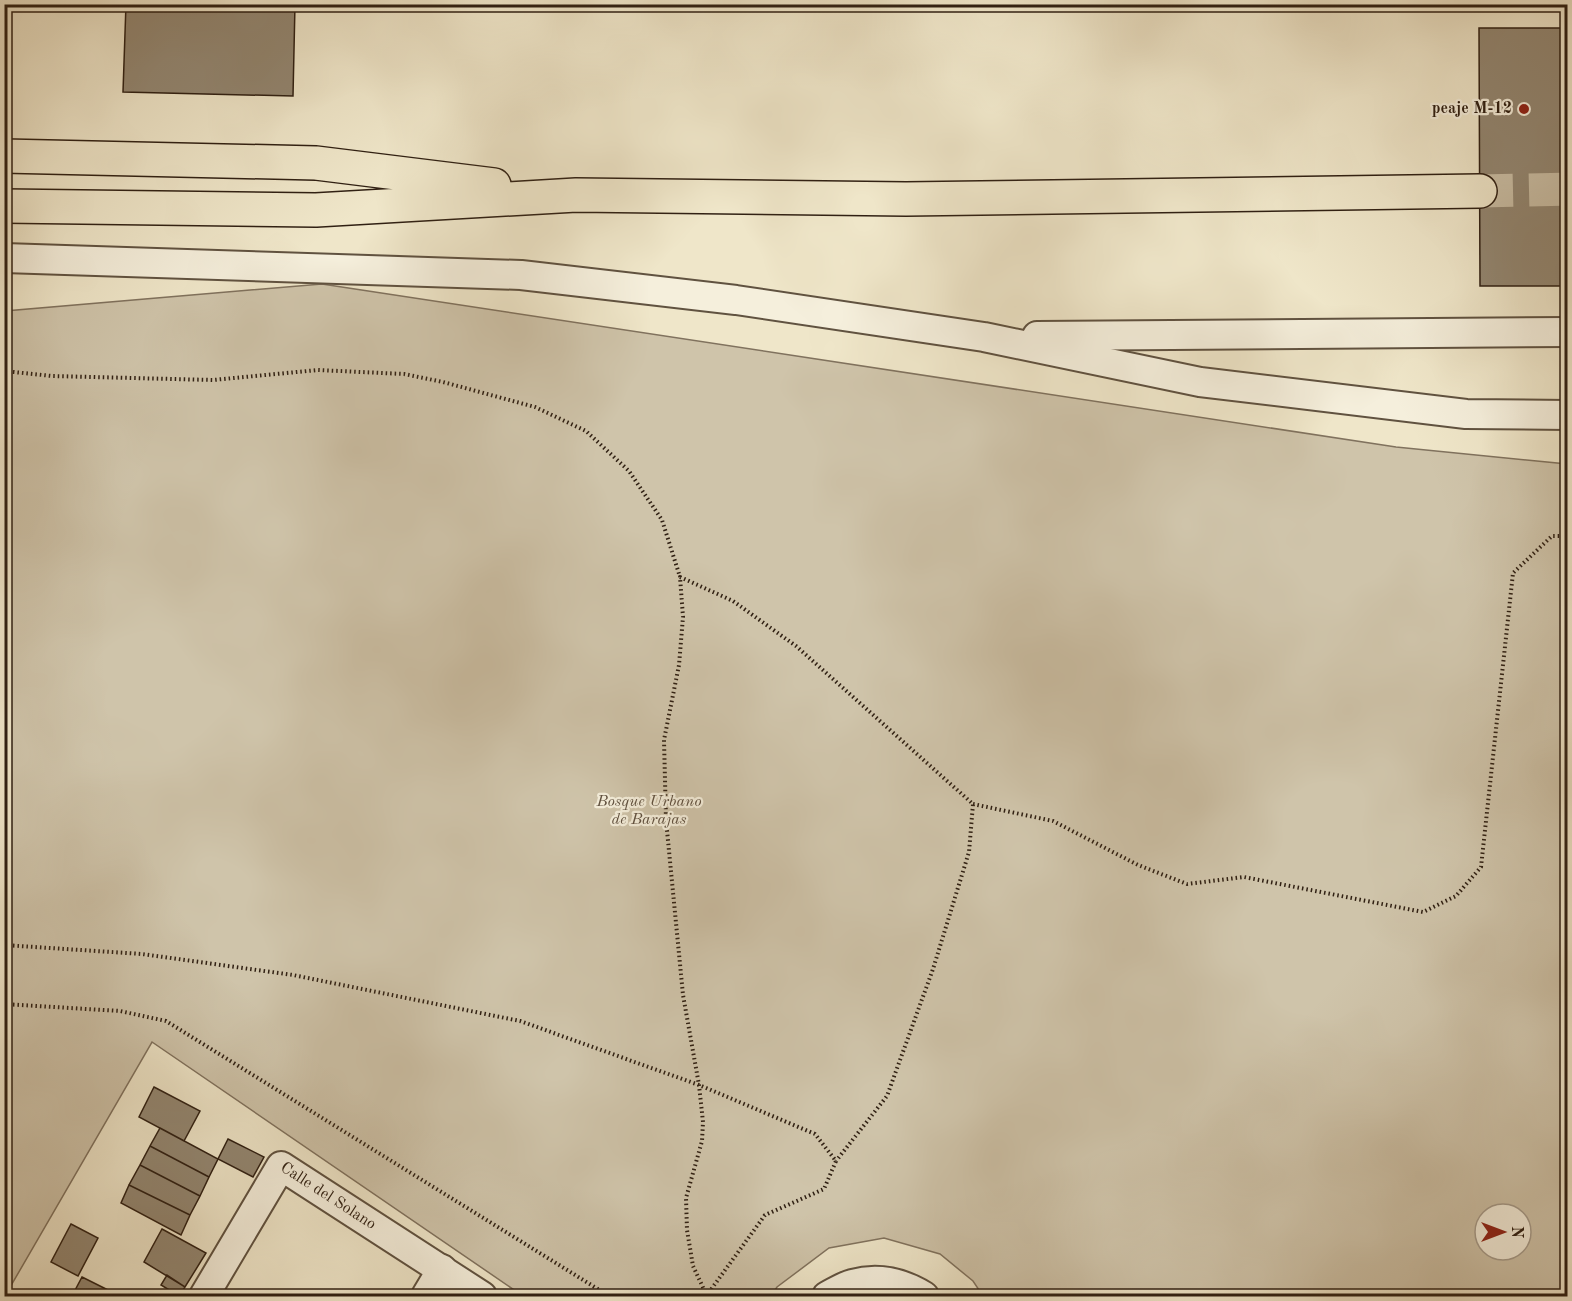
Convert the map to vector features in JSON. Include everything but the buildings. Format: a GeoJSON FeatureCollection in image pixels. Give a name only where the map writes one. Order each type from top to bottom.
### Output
{"type":"FeatureCollection","features":[{"type":"Feature","properties":{"kind":"highway"},"geometry":{"type":"LineString","coordinates":[[4,156],[316,163],[576,195]]}},
{"type":"Feature","properties":{"kind":"highway"},"geometry":{"type":"LineString","coordinates":[[4,206],[316,210],[576,195],[906,200],[1480,191]]}},
{"type":"Feature","properties":{"kind":"street"},"geometry":{"type":"LineString","coordinates":[[4,258],[521,275],[736,300],[984,337],[1200,382],[1466,414],[1568,415]]}},
{"type":"Feature","properties":{"kind":"street"},"geometry":{"type":"LineString","coordinates":[[984,337],[1568,332]]}},
{"type":"Feature","properties":{"kind":"street","name":"Calle del Solano"},"geometry":{"type":"LineString","coordinates":[[204,1296],[281,1166],[442,1269]]}},
{"type":"Feature","properties":{"kind":"street"},"geometry":{"type":"LineString","coordinates":[[426,1296],[442,1269],[482,1296]]}},
{"type":"Feature","properties":{"kind":"street"},"geometry":{"type":"LineString","coordinates":[[827,1296],[852,1284],[881,1280],[910,1287],[924,1296]]}},
{"type":"Feature","properties":{"kind":"path"},"geometry":{"type":"LineString","coordinates":[[4,371],[52,376],[213,380],[318,370],[404,374],[535,407],[586,431],[629,471],[662,520],[680,577],[683,616],[679,665],[664,740],[666,820],[682,995],[699,1085],[703,1122],[702,1141],[686,1198],[687,1230],[693,1266],[706,1296]]}},
{"type":"Feature","properties":{"kind":"path"},"geometry":{"type":"LineString","coordinates":[[680,577],[733,601],[796,646],[973,804],[1053,821],[1138,866],[1188,884],[1244,877],[1423,912],[1456,896],[1481,867],[1513,573],[1552,536],[1568,536]]}},
{"type":"Feature","properties":{"kind":"path"},"geometry":{"type":"LineString","coordinates":[[706,1296],[765,1215],[824,1189],[836,1161],[887,1096],[933,969],[969,852],[973,804]]}},
{"type":"Feature","properties":{"kind":"path"},"geometry":{"type":"LineString","coordinates":[[4,945],[142,954],[293,975],[520,1021],[699,1085],[815,1134],[836,1161]]}},
{"type":"Feature","properties":{"kind":"path"},"geometry":{"type":"LineString","coordinates":[[4,1004],[120,1011],[166,1021],[609,1296]]}},
{"type":"Feature","properties":{"kind":"green space","name":"Bosque Urbano de Barajas"},"geometry":{"type":"Polygon","coordinates":[[[322,284],[1396,447],[1567,464],[1567,1296],[983,1296],[973,1281],[940,1254],[884,1238],[829,1248],[777,1287],[771,1296],[523,1296],[152,1042],[5,1296],[5,311],[322,284]]]}},
{"type":"Feature","properties":{"kind":"tunnel"},"geometry":{"type":"LineString","coordinates":[[1480,191],[1568,189]]}},
{"type":"Feature","properties":{"kind":"place","name":"peaje M-12"},"geometry":{"type":"Point","coordinates":[1524,109]}}]}
